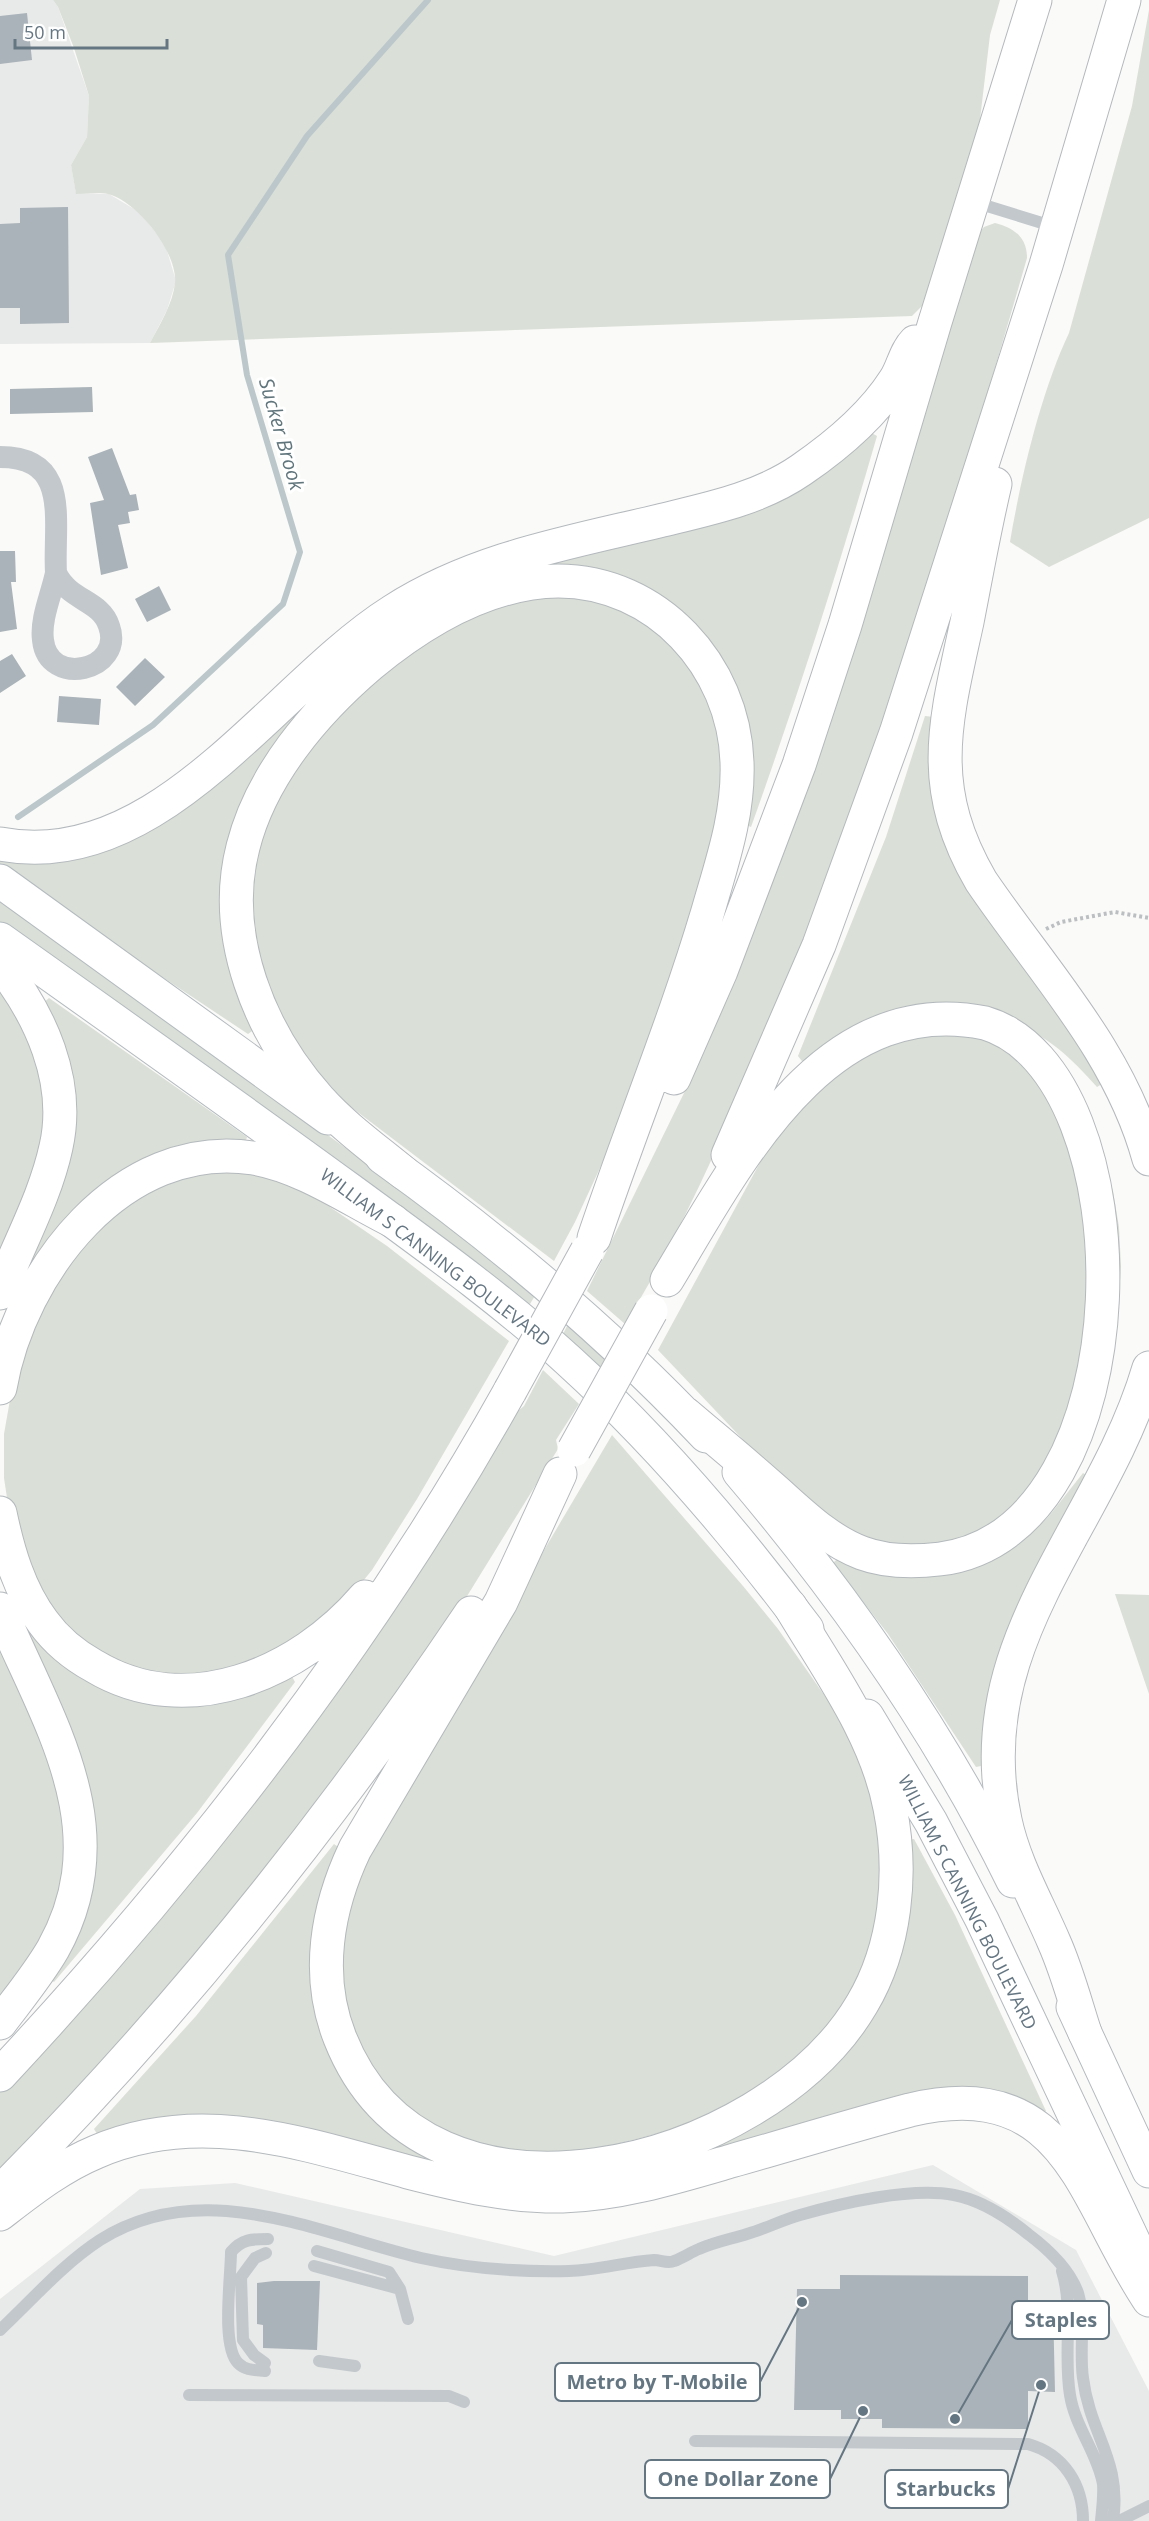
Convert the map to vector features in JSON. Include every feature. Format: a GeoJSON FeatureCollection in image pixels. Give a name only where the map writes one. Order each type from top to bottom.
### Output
{"type":"FeatureCollection","features":[{"type":"Feature","properties":{"kind":"main road"},"geometry":{"type":"LineString","coordinates":[[0,2075],[145,1913],[282,1739],[392,1584],[508,1395],[591,1245],[692,1038],[778,824],[845,625],[934,322],[1035,0]]}},
{"type":"Feature","properties":{"kind":"main road"},"geometry":{"type":"LineString","coordinates":[[0,2193],[122,2064],[272,1888],[398,1720],[482,1597],[567,1462],[667,1280],[760,1084],[847,874],[896,733],[1046,265],[1124,0]]}},
{"type":"Feature","properties":{"kind":"main road"},"geometry":{"type":"LineString","coordinates":[[1046,265],[975,574],[946,720],[944,780],[956,831],[981,881],[1085,1024],[1132,1107],[1137,1169]]}},
{"type":"Feature","properties":{"kind":"main road"},"geometry":{"type":"LineString","coordinates":[[0,844],[36,848],[74,843],[113,830],[149,812],[199,777],[364,630],[441,584],[494,562],[718,506],[781,482],[833,446],[864,417],[896,379],[910,346],[934,322]]}},
{"type":"Feature","properties":{"kind":"main road"},"geometry":{"type":"LineString","coordinates":[[404,1173],[340,1120],[319,1098],[279,1044],[263,1015],[251,984],[237,915],[237,882],[254,814],[290,752],[333,698],[382,655],[433,621],[479,599],[528,585],[558,581],[588,584],[616,591],[666,618],[702,655],[726,702],[737,756],[738,785],[728,841],[684,991],[632,1127],[591,1245]]}},
{"type":"Feature","properties":{"kind":"main road"},"geometry":{"type":"LineString","coordinates":[[0,881],[465,1218],[549,1287],[687,1415],[820,1530],[848,1547],[885,1559],[906,1561],[945,1559],[999,1541],[1031,1520],[1056,1493],[1097,1427],[1114,1388],[1127,1342]]}},
{"type":"Feature","properties":{"kind":"main road","name":"WILLIAM S CANNING BOULEVARD"},"geometry":{"type":"LineString","coordinates":[[0,939],[393,1221],[505,1306],[596,1386],[696,1492],[790,1606],[874,1727],[940,1839],[1002,1961],[1149,2274]]}},
{"type":"Feature","properties":{"kind":"main road"},"geometry":{"type":"LineString","coordinates":[[0,964],[27,1003],[45,1039],[56,1075],[60,1111],[52,1165],[0,1293]]}},
{"type":"Feature","properties":{"kind":"main road"},"geometry":{"type":"LineString","coordinates":[[667,1280],[717,1197],[789,1096],[818,1069],[854,1045],[874,1035],[912,1023],[944,1019],[990,1024],[1015,1032],[1050,1053],[1080,1080],[1093,1098],[1114,1140],[1137,1169]]}},
{"type":"Feature","properties":{"kind":"main road"},"geometry":{"type":"LineString","coordinates":[[0,1388],[22,1319],[60,1252],[107,1201],[159,1168],[198,1158],[237,1156],[256,1159],[304,1175],[393,1221]]}},
{"type":"Feature","properties":{"kind":"main road"},"geometry":{"type":"LineString","coordinates":[[1085,2033],[1055,1944],[1011,1844],[1000,1795],[997,1761],[998,1724],[1006,1681],[1023,1632],[1124,1436],[1149,1368]]}},
{"type":"Feature","properties":{"kind":"main road"},"geometry":{"type":"LineString","coordinates":[[0,1513],[11,1556],[30,1601],[43,1622],[79,1658],[124,1681],[148,1688],[197,1692],[221,1688],[280,1666],[347,1617],[397,1555],[508,1395]]}},
{"type":"Feature","properties":{"kind":"main road"},"geometry":{"type":"LineString","coordinates":[[687,1415],[736,1468],[807,1555],[851,1612],[914,1704],[958,1776],[1005,1865],[1149,2171]]}},
{"type":"Feature","properties":{"kind":"main road"},"geometry":{"type":"LineString","coordinates":[[567,1462],[501,1602],[363,1833],[347,1865],[333,1904],[326,1964],[330,2003],[338,2033],[352,2064],[373,2094],[399,2120],[427,2139],[479,2159],[535,2166],[588,2165],[666,2149],[729,2123],[785,2088],[835,2041],[861,2006],[882,1960],[893,1913],[895,1851],[890,1807],[879,1767],[862,1729],[790,1606]]}},
{"type":"Feature","properties":{"kind":"main road"},"geometry":{"type":"LineString","coordinates":[[0,1609],[66,1761],[80,1813],[81,1836],[76,1883],[64,1927],[41,1969],[0,2023]]}},
{"type":"Feature","properties":{"kind":"main road"},"geometry":{"type":"LineString","coordinates":[[0,2214],[57,2172],[96,2151],[137,2138],[182,2131],[252,2132],[472,2188],[533,2196],[563,2196],[601,2193],[648,2184],[910,2110],[950,2102],[969,2102],[987,2104],[1020,2116],[1034,2124],[1058,2144],[1077,2169],[1119,2251],[1149,2300]]}},
{"type":"Feature","properties":{"kind":"street"},"geometry":{"type":"LineString","coordinates":[[0,457],[26,459],[38,466],[48,478],[55,499],[56,573]]}},
{"type":"Feature","properties":{"kind":"lane"},"geometry":{"type":"LineString","coordinates":[[973,202],[1057,228]]}},
{"type":"Feature","properties":{"kind":"lane"},"geometry":{"type":"LineString","coordinates":[[0,2330],[64,2269],[101,2240],[150,2218],[189,2210],[248,2212],[401,2253],[466,2266],[564,2271],[602,2269],[651,2260],[671,2263],[701,2248],[803,2214],[924,2192],[956,2195],[992,2210],[1032,2236],[1059,2264],[1079,2296],[1081,2355],[1087,2407],[1113,2473],[1116,2496],[1113,2521]]}},
{"type":"Feature","properties":{"kind":"lane"},"geometry":{"type":"LineString","coordinates":[[266,2253],[255,2258],[241,2277],[243,2340],[265,2367],[246,2369],[233,2356],[229,2339],[231,2252],[238,2244],[251,2239],[268,2240]]}},
{"type":"Feature","properties":{"kind":"lane"},"geometry":{"type":"LineString","coordinates":[[317,2251],[389,2272],[400,2289],[408,2319]]}},
{"type":"Feature","properties":{"kind":"lane"},"geometry":{"type":"LineString","coordinates":[[1059,2264],[1066,2303],[1066,2357],[1070,2396],[1076,2420],[1101,2476],[1103,2495],[1101,2521]]}},
{"type":"Feature","properties":{"kind":"lane"},"geometry":{"type":"LineString","coordinates":[[314,2266],[400,2289]]}},
{"type":"Feature","properties":{"kind":"lane"},"geometry":{"type":"LineString","coordinates":[[319,2366],[355,2366]]}},
{"type":"Feature","properties":{"kind":"lane"},"geometry":{"type":"LineString","coordinates":[[189,2395],[440,2396],[464,2402]]}},
{"type":"Feature","properties":{"kind":"lane"},"geometry":{"type":"LineString","coordinates":[[694,2440],[1028,2444],[1049,2452],[1071,2475],[1081,2498],[1083,2521]]}},
{"type":"Feature","properties":{"kind":"lane"},"geometry":{"type":"LineString","coordinates":[[1119,2521],[1149,2506]]}},
{"type":"Feature","properties":{"kind":"path"},"geometry":{"type":"LineString","coordinates":[[1024,940],[1061,922],[1115,912],[1149,918]]}},
{"type":"Feature","properties":{"kind":"shaded area"},"geometry":{"type":"Polygon","coordinates":[[[0,0],[53,0],[58,7],[89,96],[87,137],[71,165],[76,193],[109,194],[139,212],[165,244],[176,281],[167,310],[150,343],[0,344],[0,0]]]}},
{"type":"Feature","properties":{"kind":"shaded area"},"geometry":{"type":"Polygon","coordinates":[[[53,0],[1000,0],[990,35],[971,195],[930,298],[912,316],[150,343],[172,298],[175,283],[174,271],[170,257],[154,230],[131,207],[108,194],[76,194],[71,165],[87,137],[89,96],[74,48],[53,0]]]}},
{"type":"Feature","properties":{"kind":"shaded area"},"geometry":{"type":"Polygon","coordinates":[[[1149,10],[1149,518],[1049,567],[1010,542],[1033,435],[1050,381],[1069,333],[1132,106],[1149,10]]]}},
{"type":"Feature","properties":{"kind":"shaded area"},"geometry":{"type":"Polygon","coordinates":[[[995,223],[1018,234],[1025,244],[1027,258],[982,412],[885,719],[826,889],[741,1093],[668,1249],[625,1324],[587,1291],[685,1091],[723,1004],[979,233],[984,227],[995,223]]]}},
{"type":"Feature","properties":{"kind":"shaded area"},"geometry":{"type":"Polygon","coordinates":[[[866,430],[877,436],[817,633],[751,827],[742,823],[694,631],[533,573],[555,557],[722,517],[866,430]]]}},
{"type":"Feature","properties":{"kind":"shaded area"},"geometry":{"type":"Polygon","coordinates":[[[549,593],[621,607],[679,648],[712,700],[724,768],[717,828],[642,1077],[575,1222],[554,1261],[347,1104],[294,1045],[248,939],[256,838],[306,745],[395,658],[488,607],[549,593]]]}},
{"type":"Feature","properties":{"kind":"shaded area"},"geometry":{"type":"Polygon","coordinates":[[[311,688],[317,696],[250,792],[255,1029],[248,1034],[0,869],[0,855],[78,853],[311,688]]]}},
{"type":"Feature","properties":{"kind":"shaded area"},"geometry":{"type":"Polygon","coordinates":[[[925,716],[934,717],[932,763],[1107,1081],[1097,1087],[1072,1061],[1048,1041],[1020,1025],[986,1013],[805,1065],[798,1056],[886,837],[925,716]]]}},
{"type":"Feature","properties":{"kind":"shaded area"},"geometry":{"type":"Polygon","coordinates":[[[0,896],[469,1238],[536,1294],[527,1309],[0,922],[0,896]]]}},
{"type":"Feature","properties":{"kind":"shaded area"},"geometry":{"type":"Polygon","coordinates":[[[0,986],[9,999],[44,1080],[45,1149],[0,1259],[0,986]]]}},
{"type":"Feature","properties":{"kind":"shaded area"},"geometry":{"type":"Polygon","coordinates":[[[49,998],[247,1137],[244,1147],[209,1146],[33,1271],[11,1292],[57,1182],[41,1005],[49,998]]]}},
{"type":"Feature","properties":{"kind":"shaded area"},"geometry":{"type":"Polygon","coordinates":[[[938,1033],[991,1039],[1095,1129],[1113,1191],[1119,1227],[1121,1266],[1117,1325],[1096,1397],[995,1531],[910,1551],[849,1536],[768,1466],[658,1350],[774,1137],[833,1075],[883,1045],[938,1033]]]}},
{"type":"Feature","properties":{"kind":"shaded area"},"geometry":{"type":"Polygon","coordinates":[[[266,1172],[329,1203],[330,1207],[387,1246],[509,1341],[417,1499],[372,1570],[350,1597],[267,1660],[183,1682],[99,1658],[45,1609],[9,1511],[4,1478],[4,1434],[16,1366],[61,1269],[119,1206],[182,1173],[266,1172]]]}},
{"type":"Feature","properties":{"kind":"shaded area"},"geometry":{"type":"Polygon","coordinates":[[[568,1324],[605,1359],[598,1372],[561,1338],[568,1324]]]}},
{"type":"Feature","properties":{"kind":"shaded area"},"geometry":{"type":"Polygon","coordinates":[[[543,1370],[579,1404],[556,1440],[558,1449],[464,1601],[406,1685],[209,1943],[0,2174],[0,2092],[143,1937],[512,1416],[524,1406],[543,1370]]]}},
{"type":"Feature","properties":{"kind":"shaded area"},"geometry":{"type":"Polygon","coordinates":[[[612,1435],[778,1629],[836,1712],[866,1773],[880,1831],[881,1907],[862,1979],[811,2048],[710,2120],[574,2155],[469,2147],[402,2110],[346,2026],[336,1943],[367,1850],[612,1435]]]}},
{"type":"Feature","properties":{"kind":"shaded area"},"geometry":{"type":"Polygon","coordinates":[[[1083,1473],[1091,1478],[986,1765],[976,1767],[888,1634],[833,1563],[840,1556],[943,1570],[971,1564],[1029,1536],[1049,1516],[1083,1473]]]}},
{"type":"Feature","properties":{"kind":"shaded area"},"geometry":{"type":"Polygon","coordinates":[[[1115,1594],[1149,1595],[1149,1694],[1115,1594]]]}},
{"type":"Feature","properties":{"kind":"shaded area"},"geometry":{"type":"Polygon","coordinates":[[[13,1614],[105,1686],[290,1673],[295,1682],[197,1813],[54,1982],[47,1977],[87,1881],[13,1614]]]}},
{"type":"Feature","properties":{"kind":"shaded area"},"geometry":{"type":"Polygon","coordinates":[[[0,1639],[59,1777],[67,1855],[58,1900],[44,1941],[0,2003],[0,1639]]]}},
{"type":"Feature","properties":{"kind":"shaded area"},"geometry":{"type":"Polygon","coordinates":[[[914,1839],[955,1915],[1046,2111],[1040,2116],[1010,2100],[702,2159],[700,2148],[835,2057],[906,1840],[914,1839]]]}},
{"type":"Feature","properties":{"kind":"shaded area"},"geometry":{"type":"Polygon","coordinates":[[[334,1844],[341,1849],[327,2039],[347,2080],[378,2119],[451,2163],[450,2172],[323,2138],[99,2137],[94,2129],[196,2016],[334,1844]]]}},
{"type":"Feature","properties":{"kind":"shaded area"},"geometry":{"type":"Polygon","coordinates":[[[933,2165],[1076,2250],[1149,2391],[1149,2521],[0,2521],[0,2299],[140,2189],[235,2183],[554,2256],[933,2165]]]}},
{"type":"Feature","properties":{"kind":"building"},"geometry":{"type":"Polygon","coordinates":[[[27,13],[32,60],[0,64],[0,16],[27,13]]]}},
{"type":"Feature","properties":{"kind":"building"},"geometry":{"type":"Polygon","coordinates":[[[68,207],[69,323],[20,324],[20,308],[0,308],[0,224],[20,223],[20,208],[68,207]]]}},
{"type":"Feature","properties":{"kind":"building"},"geometry":{"type":"Polygon","coordinates":[[[92,387],[93,412],[10,414],[10,389],[92,387]]]}},
{"type":"Feature","properties":{"kind":"building"},"geometry":{"type":"Polygon","coordinates":[[[112,448],[130,495],[136,494],[139,510],[128,512],[130,523],[118,525],[128,568],[101,575],[90,503],[104,500],[88,457],[112,448]]]}},
{"type":"Feature","properties":{"kind":"building"},"geometry":{"type":"Polygon","coordinates":[[[0,551],[15,551],[16,582],[11,582],[17,629],[0,632],[0,551]]]}},
{"type":"Feature","properties":{"kind":"building"},"geometry":{"type":"Polygon","coordinates":[[[159,586],[171,610],[147,622],[135,599],[159,586]]]}},
{"type":"Feature","properties":{"kind":"building"},"geometry":{"type":"Polygon","coordinates":[[[12,654],[26,676],[0,693],[0,661],[12,654]]]}},
{"type":"Feature","properties":{"kind":"building"},"geometry":{"type":"Polygon","coordinates":[[[145,658],[165,677],[135,706],[116,687],[145,658]]]}},
{"type":"Feature","properties":{"kind":"building"},"geometry":{"type":"Polygon","coordinates":[[[59,696],[101,699],[99,725],[57,722],[59,696]]]}},
{"type":"Feature","properties":{"kind":"building"},"geometry":{"type":"Polygon","coordinates":[[[840,2275],[1028,2276],[1028,2306],[1053,2306],[1055,2392],[1028,2391],[1028,2429],[882,2428],[882,2419],[841,2419],[841,2410],[794,2410],[797,2289],[840,2289],[840,2275]]]}},
{"type":"Feature","properties":{"kind":"building"},"geometry":{"type":"Polygon","coordinates":[[[320,2281],[317,2350],[263,2348],[263,2325],[257,2324],[257,2283],[320,2281]]]}},
{"type":"Feature","properties":{"kind":"waterway","name":"Sucker Brook"},"geometry":{"type":"LineString","coordinates":[[18,817],[153,725],[283,604],[300,552],[247,375],[228,255],[307,136],[428,0]]}},
{"type":"Feature","properties":{"kind":"place","name":"Metro by T-Mobile"},"geometry":{"type":"Point","coordinates":[802,2302]}},
{"type":"Feature","properties":{"kind":"place","name":"Starbucks"},"geometry":{"type":"Point","coordinates":[1041,2385]}},
{"type":"Feature","properties":{"kind":"place","name":"One Dollar Zone"},"geometry":{"type":"Point","coordinates":[863,2411]}},
{"type":"Feature","properties":{"kind":"place","name":"Staples"},"geometry":{"type":"Point","coordinates":[955,2419]}}]}
